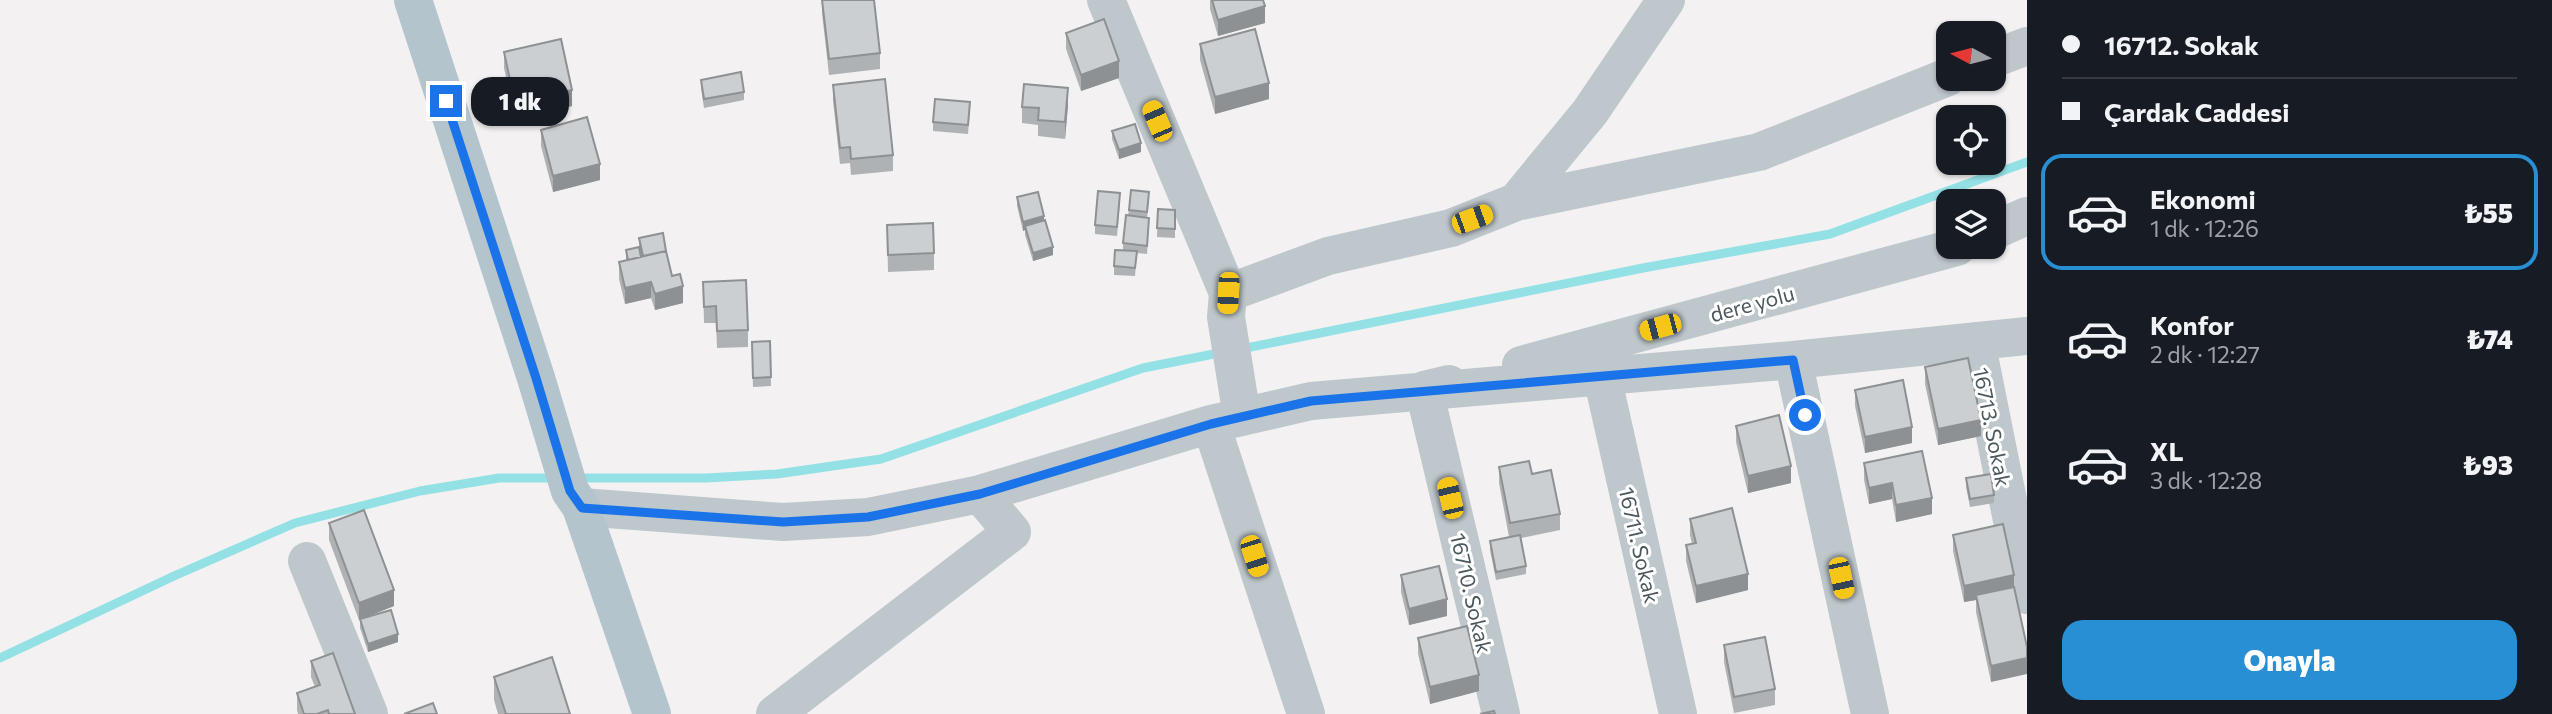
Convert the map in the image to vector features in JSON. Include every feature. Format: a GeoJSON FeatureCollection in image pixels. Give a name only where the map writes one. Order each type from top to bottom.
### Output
{"type":"FeatureCollection","features":[{"type":"Feature","properties":{"kind":"main road"},"geometry":{"type":"LineString","coordinates":[[413,0],[576,499],[652,714]]}},
{"type":"Feature","properties":{"kind":"street"},"geometry":{"type":"LineString","coordinates":[[1106,0],[1227,305],[1236,372],[1226,420],[1306,714]]}},
{"type":"Feature","properties":{"kind":"street"},"geometry":{"type":"LineString","coordinates":[[1516,202],[1590,112],[1665,0]]}},
{"type":"Feature","properties":{"kind":"street"},"geometry":{"type":"LineString","coordinates":[[2006,54],[2027,46]]}},
{"type":"Feature","properties":{"kind":"street"},"geometry":{"type":"LineString","coordinates":[[1227,305],[1328,256],[1451,228],[1516,202],[1759,152],[1936,82]]}},
{"type":"Feature","properties":{"kind":"street"},"geometry":{"type":"LineString","coordinates":[[2006,225],[2027,216]]}},
{"type":"Feature","properties":{"kind":"street","name":"dere yolu"},"geometry":{"type":"LineString","coordinates":[[1424,390],[1936,253]]}},
{"type":"Feature","properties":{"kind":"street"},"geometry":{"type":"LineString","coordinates":[[576,499],[783,522],[868,517],[980,494],[1226,420],[1311,401],[1793,360],[2027,335]]}},
{"type":"Feature","properties":{"kind":"street","name":"16713. Sokak"},"geometry":{"type":"LineString","coordinates":[[1976,341],[2027,595]]}},
{"type":"Feature","properties":{"kind":"street"},"geometry":{"type":"LineString","coordinates":[[1793,360],[1870,714]]}},
{"type":"Feature","properties":{"kind":"street","name":"16711. Sokak"},"geometry":{"type":"LineString","coordinates":[[1602,376],[1678,714]]}},
{"type":"Feature","properties":{"kind":"street","name":"16710. Sokak"},"geometry":{"type":"LineString","coordinates":[[1424,390],[1501,714]]}},
{"type":"Feature","properties":{"kind":"street"},"geometry":{"type":"LineString","coordinates":[[775,714],[1012,533],[980,494]]}},
{"type":"Feature","properties":{"kind":"street"},"geometry":{"type":"LineString","coordinates":[[307,561],[369,714]]}},
{"type":"Feature","properties":{"kind":"building"},"geometry":{"type":"Polygon","coordinates":[[[822,0],[874,0],[880,53],[829,59],[822,0]]]}},
{"type":"Feature","properties":{"kind":"building"},"geometry":{"type":"Polygon","coordinates":[[[1212,0],[1263,0],[1265,6],[1218,20],[1212,0]]]}},
{"type":"Feature","properties":{"kind":"building"},"geometry":{"type":"Polygon","coordinates":[[[1104,19],[1119,61],[1081,75],[1066,33],[1104,19]]]}},
{"type":"Feature","properties":{"kind":"building"},"geometry":{"type":"Polygon","coordinates":[[[1255,29],[1269,83],[1215,97],[1200,44],[1255,29]]]}},
{"type":"Feature","properties":{"kind":"building"},"geometry":{"type":"Polygon","coordinates":[[[561,39],[572,90],[515,103],[504,52],[561,39]]]}},
{"type":"Feature","properties":{"kind":"building"},"geometry":{"type":"Polygon","coordinates":[[[741,72],[744,92],[704,99],[701,80],[741,72]]]}},
{"type":"Feature","properties":{"kind":"building"},"geometry":{"type":"Polygon","coordinates":[[[885,79],[893,155],[851,159],[850,147],[840,148],[833,85],[885,79]]]}},
{"type":"Feature","properties":{"kind":"building"},"geometry":{"type":"Polygon","coordinates":[[[1024,84],[1068,88],[1065,122],[1038,120],[1039,108],[1022,107],[1024,84]]]}},
{"type":"Feature","properties":{"kind":"building"},"geometry":{"type":"Polygon","coordinates":[[[935,99],[970,102],[968,125],[933,122],[935,99]]]}},
{"type":"Feature","properties":{"kind":"building"},"geometry":{"type":"Polygon","coordinates":[[[587,117],[600,164],[553,176],[541,130],[587,117]]]}},
{"type":"Feature","properties":{"kind":"building"},"geometry":{"type":"Polygon","coordinates":[[[1135,124],[1141,143],[1119,150],[1112,131],[1135,124]]]}},
{"type":"Feature","properties":{"kind":"building"},"geometry":{"type":"Polygon","coordinates":[[[1131,190],[1149,192],[1147,212],[1129,210],[1131,190]]]}},
{"type":"Feature","properties":{"kind":"building"},"geometry":{"type":"Polygon","coordinates":[[[1098,191],[1120,193],[1117,227],[1095,225],[1098,191]]]}},
{"type":"Feature","properties":{"kind":"building"},"geometry":{"type":"Polygon","coordinates":[[[1038,192],[1044,216],[1023,222],[1017,197],[1038,192]]]}},
{"type":"Feature","properties":{"kind":"building"},"geometry":{"type":"Polygon","coordinates":[[[1158,209],[1175,210],[1175,229],[1157,228],[1158,209]]]}},
{"type":"Feature","properties":{"kind":"building"},"geometry":{"type":"Polygon","coordinates":[[[1126,215],[1149,218],[1147,246],[1123,243],[1126,215]]]}},
{"type":"Feature","properties":{"kind":"building"},"geometry":{"type":"Polygon","coordinates":[[[1045,220],[1053,247],[1033,253],[1025,226],[1045,220]]]}},
{"type":"Feature","properties":{"kind":"building"},"geometry":{"type":"Polygon","coordinates":[[[933,223],[934,253],[888,255],[887,225],[933,223]]]}},
{"type":"Feature","properties":{"kind":"building"},"geometry":{"type":"Polygon","coordinates":[[[663,233],[666,251],[643,256],[639,238],[663,233]]]}},
{"type":"Feature","properties":{"kind":"building"},"geometry":{"type":"Polygon","coordinates":[[[639,247],[641,257],[628,260],[626,250],[639,247]]]}},
{"type":"Feature","properties":{"kind":"building"},"geometry":{"type":"Polygon","coordinates":[[[1115,250],[1137,251],[1135,268],[1114,266],[1115,250]]]}},
{"type":"Feature","properties":{"kind":"building"},"geometry":{"type":"Polygon","coordinates":[[[666,251],[672,276],[680,274],[683,286],[655,294],[651,282],[625,288],[619,262],[666,251]]]}},
{"type":"Feature","properties":{"kind":"building"},"geometry":{"type":"Polygon","coordinates":[[[746,280],[748,330],[717,331],[716,306],[704,307],[703,282],[746,280]]]}},
{"type":"Feature","properties":{"kind":"building"},"geometry":{"type":"Polygon","coordinates":[[[770,341],[771,377],[753,378],[752,342],[770,341]]]}},
{"type":"Feature","properties":{"kind":"building"},"geometry":{"type":"Polygon","coordinates":[[[1968,358],[1981,420],[1938,429],[1925,367],[1968,358]]]}},
{"type":"Feature","properties":{"kind":"building"},"geometry":{"type":"Polygon","coordinates":[[[1903,380],[1912,427],[1865,437],[1855,390],[1903,380]]]}},
{"type":"Feature","properties":{"kind":"building"},"geometry":{"type":"Polygon","coordinates":[[[1779,415],[1791,466],[1748,476],[1736,426],[1779,415]]]}},
{"type":"Feature","properties":{"kind":"building"},"geometry":{"type":"Polygon","coordinates":[[[1922,451],[1932,498],[1896,505],[1892,483],[1869,488],[1864,463],[1922,451]]]}},
{"type":"Feature","properties":{"kind":"building"},"geometry":{"type":"Polygon","coordinates":[[[1529,461],[1532,474],[1551,470],[1560,514],[1510,523],[1499,467],[1529,461]]]}},
{"type":"Feature","properties":{"kind":"building"},"geometry":{"type":"Polygon","coordinates":[[[1991,474],[1994,495],[1970,499],[1966,478],[1991,474]]]}},
{"type":"Feature","properties":{"kind":"building"},"geometry":{"type":"Polygon","coordinates":[[[1732,508],[1748,574],[1696,586],[1686,545],[1696,543],[1690,519],[1732,508]]]}},
{"type":"Feature","properties":{"kind":"building"},"geometry":{"type":"Polygon","coordinates":[[[364,510],[394,590],[359,603],[329,523],[364,510]]]}},
{"type":"Feature","properties":{"kind":"building"},"geometry":{"type":"Polygon","coordinates":[[[2003,524],[2014,575],[1964,586],[1953,535],[2003,524]]]}},
{"type":"Feature","properties":{"kind":"building"},"geometry":{"type":"Polygon","coordinates":[[[1520,535],[1526,566],[1496,572],[1490,541],[1520,535]]]}},
{"type":"Feature","properties":{"kind":"building"},"geometry":{"type":"Polygon","coordinates":[[[1439,566],[1447,599],[1409,609],[1401,575],[1439,566]]]}},
{"type":"Feature","properties":{"kind":"building"},"geometry":{"type":"Polygon","coordinates":[[[2014,587],[2027,658],[1991,666],[1976,595],[2014,587]]]}},
{"type":"Feature","properties":{"kind":"building"},"geometry":{"type":"Polygon","coordinates":[[[391,610],[398,634],[368,644],[360,619],[391,610]]]}},
{"type":"Feature","properties":{"kind":"building"},"geometry":{"type":"Polygon","coordinates":[[[1467,626],[1479,675],[1430,687],[1418,638],[1467,626]]]}},
{"type":"Feature","properties":{"kind":"building"},"geometry":{"type":"Polygon","coordinates":[[[1765,637],[1775,689],[1734,697],[1724,645],[1765,637]]]}},
{"type":"Feature","properties":{"kind":"building"},"geometry":{"type":"Polygon","coordinates":[[[333,653],[355,714],[329,714],[328,710],[317,714],[304,714],[297,693],[320,685],[311,661],[333,653]]]}},
{"type":"Feature","properties":{"kind":"building"},"geometry":{"type":"Polygon","coordinates":[[[552,657],[570,714],[506,714],[494,677],[552,657]]]}},
{"type":"Feature","properties":{"kind":"building"},"geometry":{"type":"Polygon","coordinates":[[[433,703],[437,714],[404,714],[433,703]]]}},
{"type":"Feature","properties":{"kind":"waterway"},"geometry":{"type":"LineString","coordinates":[[1241,349],[1643,268],[1830,234],[2027,162]]}},
{"type":"Feature","properties":{"kind":"waterway"},"geometry":{"type":"LineString","coordinates":[[577,478],[706,478],[777,474],[881,459],[1143,368],[1224,352]]}},
{"type":"Feature","properties":{"kind":"waterway"},"geometry":{"type":"LineString","coordinates":[[0,658],[174,576],[295,523],[420,491],[499,478],[556,478]]}},
{"type":"Feature","properties":{"kind":"route"},"geometry":{"type":"LineString","coordinates":[[446,101],[570,491],[582,508],[783,522],[868,517],[980,494],[1211,424],[1311,401],[1793,360],[1805,415]]}}]}
